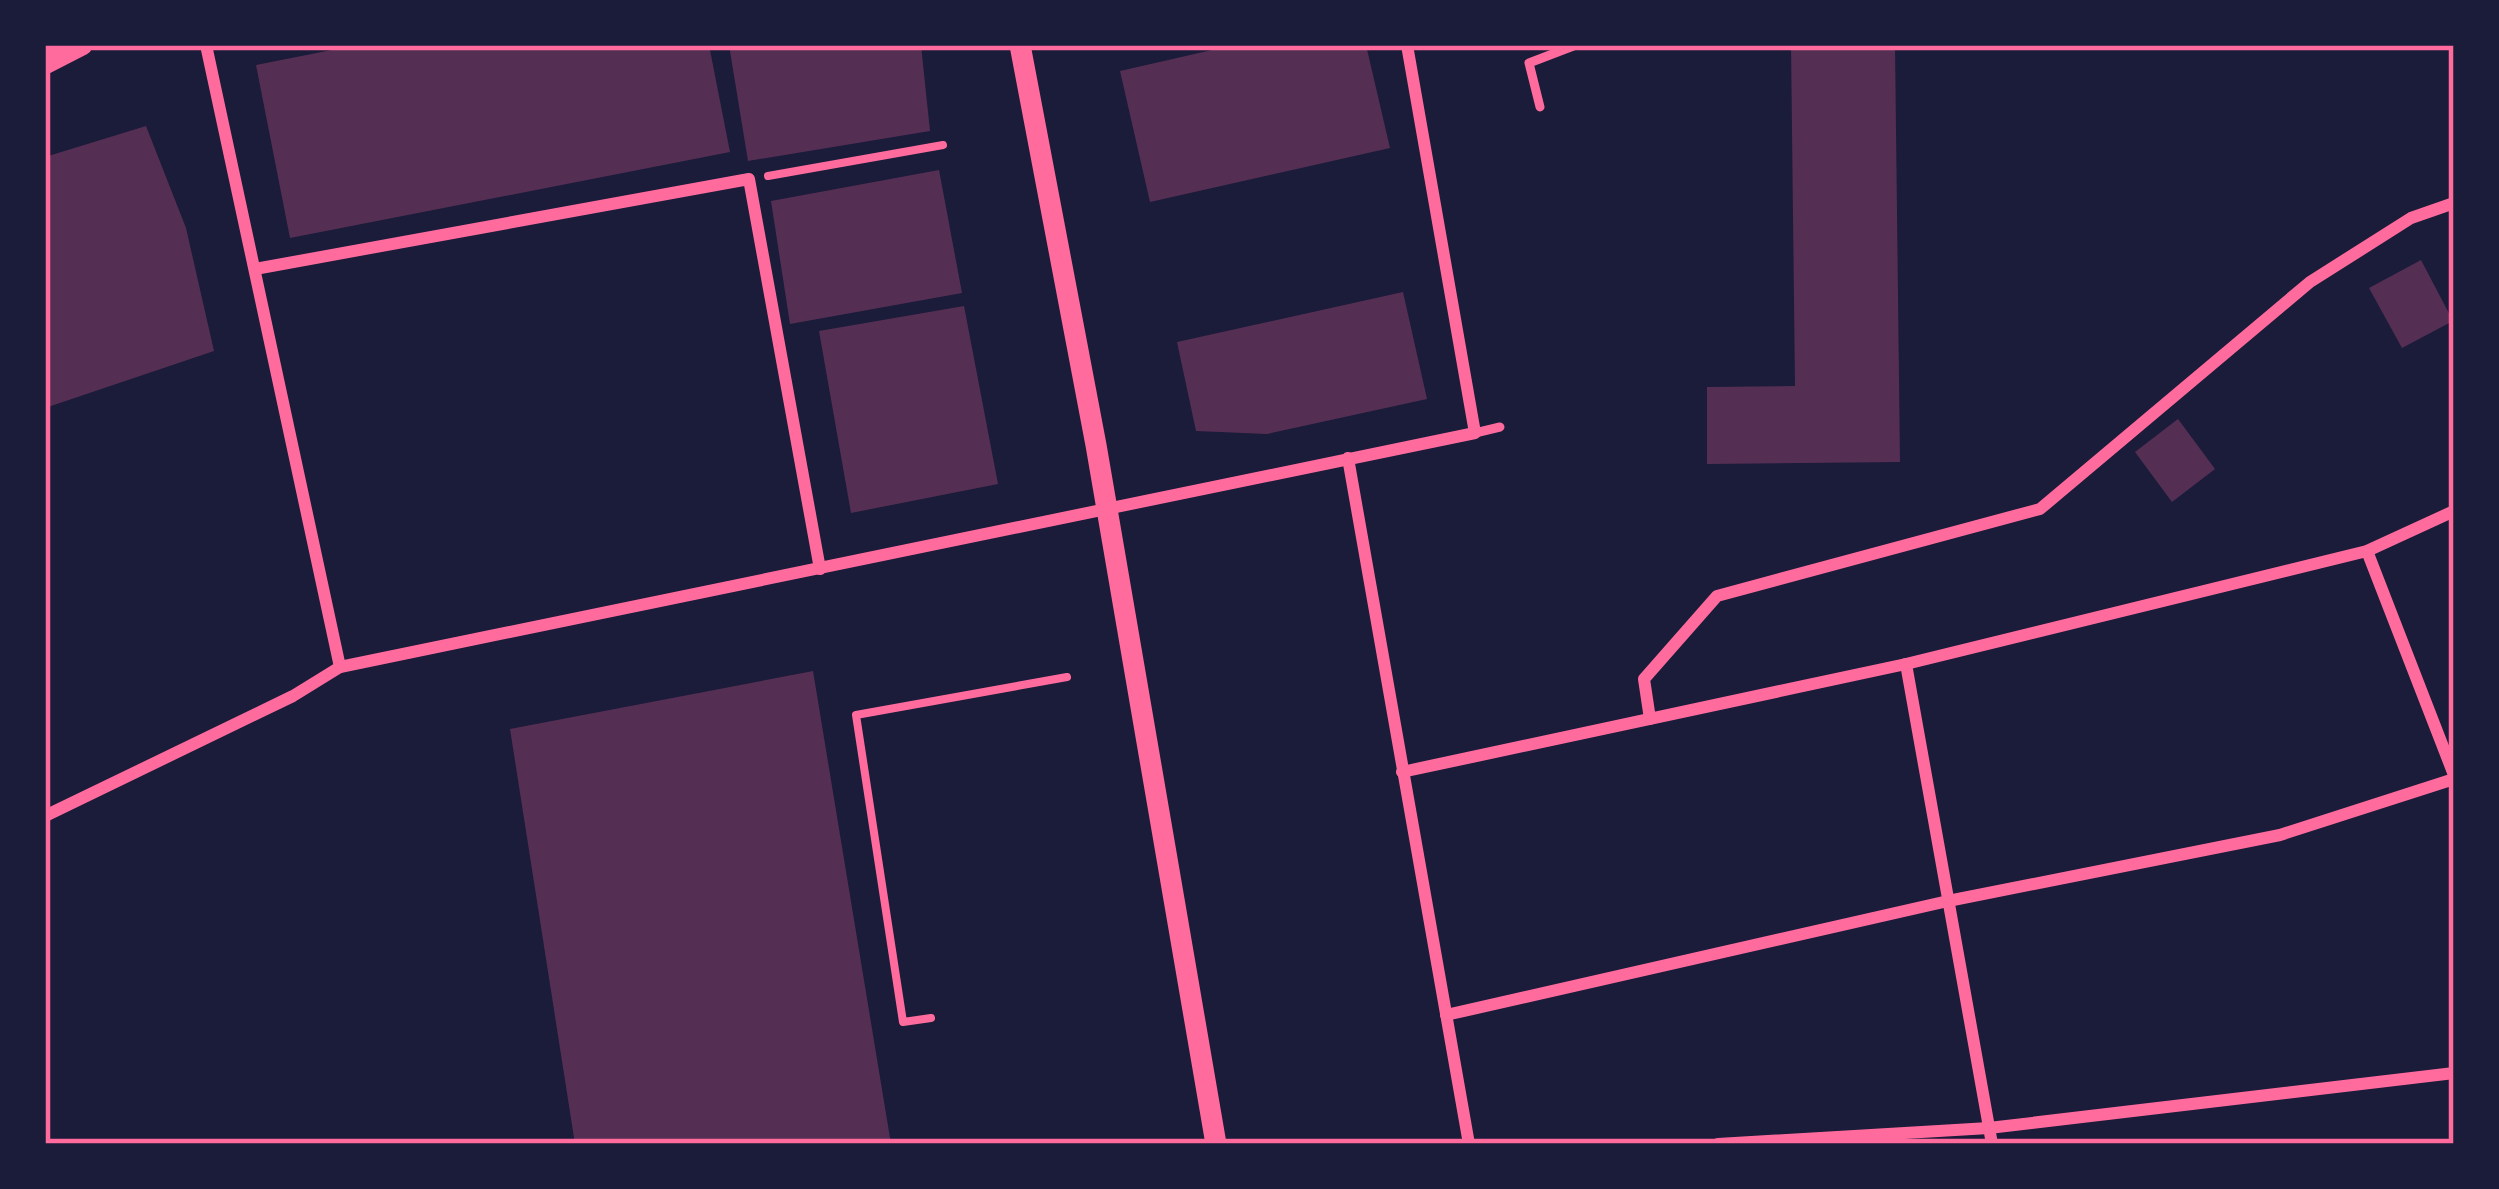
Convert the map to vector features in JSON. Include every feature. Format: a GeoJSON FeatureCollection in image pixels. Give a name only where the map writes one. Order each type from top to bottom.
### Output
{"type":"FeatureCollection","features":[{"type":"Feature","properties":{"kind":"street"},"geometry":{"type":"LineString","coordinates":[[45,64],[82,45]]}},
{"type":"Feature","properties":{"kind":"street"},"geometry":{"type":"LineString","coordinates":[[206,45],[340,667]]}},
{"type":"Feature","properties":{"kind":"street"},"geometry":{"type":"LineString","coordinates":[[1020,45],[1107,510],[1216,1144]]}},
{"type":"Feature","properties":{"kind":"street"},"geometry":{"type":"LineString","coordinates":[[45,816],[292,697],[340,667],[1475,433],[1407,45]]}},
{"type":"Feature","properties":{"kind":"street"},"geometry":{"type":"LineString","coordinates":[[255,269],[749,179],[820,569]]}},
{"type":"Feature","properties":{"kind":"street"},"geometry":{"type":"LineString","coordinates":[[1650,718],[1644,680],[1717,596],[2040,509],[2310,282],[2411,218],[2454,203]]}},
{"type":"Feature","properties":{"kind":"street"},"geometry":{"type":"LineString","coordinates":[[1348,458],[1469,1144]]}},
{"type":"Feature","properties":{"kind":"street"},"geometry":{"type":"LineString","coordinates":[[1402,772],[1906,664],[2367,551],[2454,511]]}},
{"type":"Feature","properties":{"kind":"street"},"geometry":{"type":"LineString","coordinates":[[1446,1015],[1948,901],[2280,836],[2454,777],[2367,551]]}},
{"type":"Feature","properties":{"kind":"street"},"geometry":{"type":"LineString","coordinates":[[1906,664],[1992,1144]]}},
{"type":"Feature","properties":{"kind":"street"},"geometry":{"type":"LineString","coordinates":[[1718,1144],[1989,1128],[2454,1073]]}},
{"type":"Feature","properties":{"kind":"lane"},"geometry":{"type":"LineString","coordinates":[[1540,107],[1529,63],[1576,45]]}},
{"type":"Feature","properties":{"kind":"lane"},"geometry":{"type":"LineString","coordinates":[[1475,433],[1500,427]]}},
{"type":"Feature","properties":{"kind":"path"},"geometry":{"type":"LineString","coordinates":[[749,179],[943,145]]}},
{"type":"Feature","properties":{"kind":"path"},"geometry":{"type":"LineString","coordinates":[[931,1018],[903,1022],[856,715],[1067,677]]}},
{"type":"Feature","properties":{"kind":"building"},"geometry":{"type":"Polygon","coordinates":[[[357,45],[709,45],[730,152],[290,238],[256,65],[357,45]]]}},
{"type":"Feature","properties":{"kind":"building"},"geometry":{"type":"Polygon","coordinates":[[[729,45],[921,45],[930,131],[748,161],[729,45]]]}},
{"type":"Feature","properties":{"kind":"building"},"geometry":{"type":"Polygon","coordinates":[[[1234,45],[1366,45],[1390,148],[1150,202],[1120,71],[1234,45]]]}},
{"type":"Feature","properties":{"kind":"building"},"geometry":{"type":"Polygon","coordinates":[[[1791,45],[1895,45],[1900,462],[1707,464],[1707,387],[1795,386],[1791,45]]]}},
{"type":"Feature","properties":{"kind":"building"},"geometry":{"type":"Polygon","coordinates":[[[146,126],[186,228],[214,351],[45,408],[45,157],[146,126]]]}},
{"type":"Feature","properties":{"kind":"building"},"geometry":{"type":"Polygon","coordinates":[[[939,170],[962,293],[790,324],[771,201],[939,170]]]}},
{"type":"Feature","properties":{"kind":"building"},"geometry":{"type":"Polygon","coordinates":[[[2421,260],[2453,321],[2402,348],[2369,288],[2421,260]]]}},
{"type":"Feature","properties":{"kind":"building"},"geometry":{"type":"Polygon","coordinates":[[[1403,292],[1427,399],[1267,434],[1196,431],[1177,342],[1403,292]]]}},
{"type":"Feature","properties":{"kind":"building"},"geometry":{"type":"Polygon","coordinates":[[[964,306],[998,484],[851,513],[819,331],[964,306]]]}},
{"type":"Feature","properties":{"kind":"building"},"geometry":{"type":"Polygon","coordinates":[[[2178,419],[2215,469],[2172,502],[2135,452],[2178,419]]]}},
{"type":"Feature","properties":{"kind":"building"},"geometry":{"type":"Polygon","coordinates":[[[813,671],[891,1144],[575,1144],[510,729],[813,671]]]}}]}
